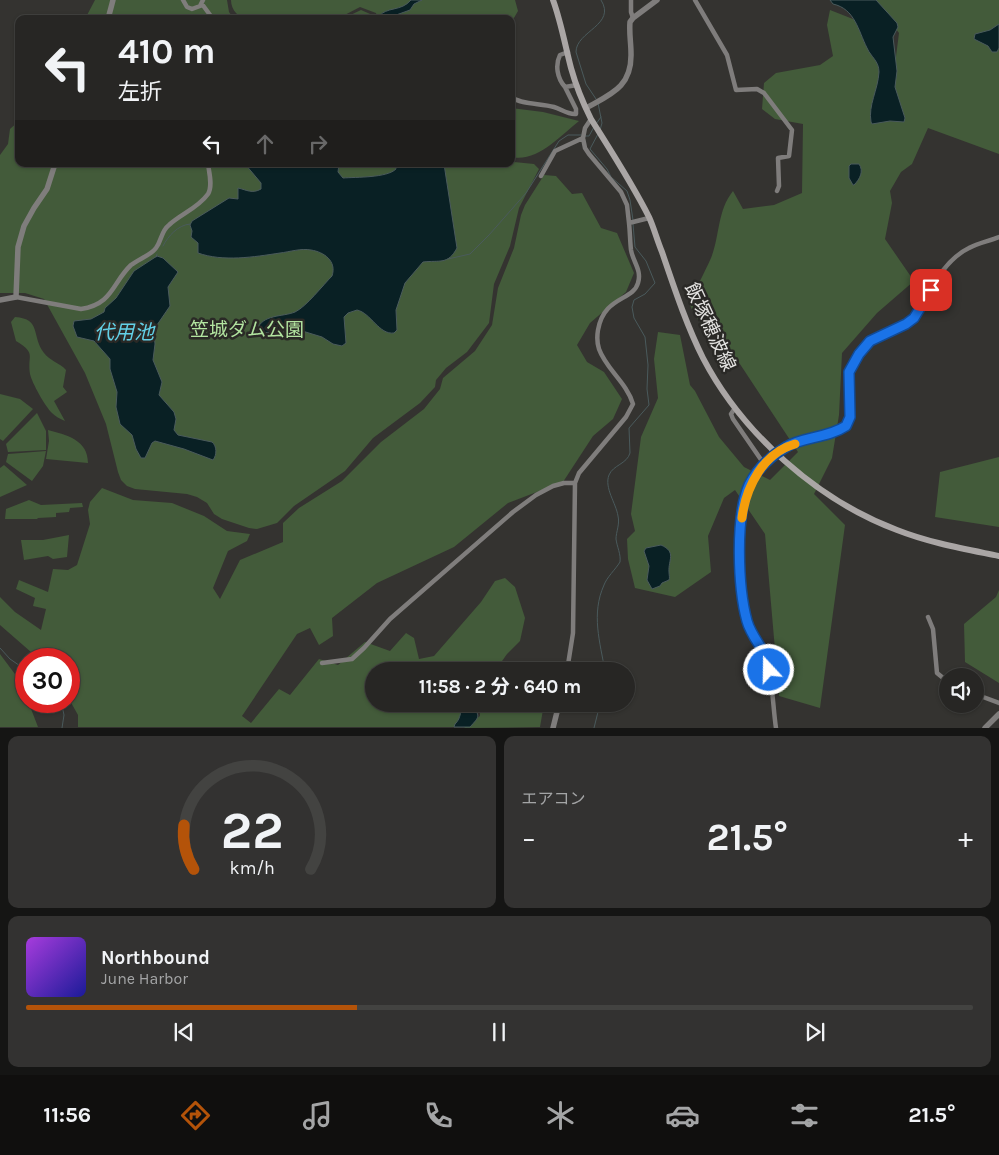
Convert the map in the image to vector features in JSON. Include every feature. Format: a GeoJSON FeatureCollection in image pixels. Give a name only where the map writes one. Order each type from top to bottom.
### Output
{"type":"FeatureCollection","features":[{"type":"Feature","properties":{"kind":"main road","name":"飯塚穂波線"},"geometry":{"type":"LineString","coordinates":[[553,0],[576,85],[586,108],[650,218],[703,358],[735,408],[771,448],[806,478],[855,511],[896,530],[927,540],[999,556]]}},
{"type":"Feature","properties":{"kind":"street"},"geometry":{"type":"LineString","coordinates":[[109,15],[113,0]]}},
{"type":"Feature","properties":{"kind":"street"},"geometry":{"type":"LineString","coordinates":[[183,0],[190,9],[195,9],[203,2],[211,15]]}},
{"type":"Feature","properties":{"kind":"street"},"geometry":{"type":"LineString","coordinates":[[631,0],[633,18]]}},
{"type":"Feature","properties":{"kind":"street"},"geometry":{"type":"LineString","coordinates":[[586,108],[619,89],[626,80],[631,68],[630,22],[657,0]]}},
{"type":"Feature","properties":{"kind":"street"},"geometry":{"type":"LineString","coordinates":[[695,0],[727,55],[736,90],[757,89],[764,93],[792,130],[788,156],[778,158],[779,186],[777,191]]}},
{"type":"Feature","properties":{"kind":"street"},"geometry":{"type":"LineString","coordinates":[[515,100],[555,107],[576,114],[576,109],[565,87],[558,78],[558,58],[560,55],[568,52]]}},
{"type":"Feature","properties":{"kind":"street"},"geometry":{"type":"LineString","coordinates":[[565,87],[576,85]]}},
{"type":"Feature","properties":{"kind":"street"},"geometry":{"type":"LineString","coordinates":[[569,662],[573,633],[575,482],[579,473],[626,417],[633,404],[630,394],[598,348],[597,335],[603,313],[608,306],[628,294],[638,284],[640,272],[631,252],[626,205],[621,192],[585,148],[583,138],[585,128],[591,119]]}},
{"type":"Feature","properties":{"kind":"street"},"geometry":{"type":"LineString","coordinates":[[541,176],[555,151],[583,138]]}},
{"type":"Feature","properties":{"kind":"street"},"geometry":{"type":"LineString","coordinates":[[16,297],[18,247],[24,226],[48,189],[55,167]]}},
{"type":"Feature","properties":{"kind":"street"},"geometry":{"type":"LineString","coordinates":[[0,300],[16,297],[81,309],[90,308],[99,303],[114,290],[130,266],[156,248],[162,231],[192,209],[208,194],[210,190],[209,167]]}},
{"type":"Feature","properties":{"kind":"street"},"geometry":{"type":"LineString","coordinates":[[629,223],[650,218]]}},
{"type":"Feature","properties":{"kind":"street"},"geometry":{"type":"LineString","coordinates":[[776,728],[769,670],[764,654],[747,621],[742,589],[740,553],[742,516],[749,485],[764,464],[788,446],[828,434],[846,426],[850,417],[849,372],[859,354],[870,341],[906,324],[914,318],[944,268],[969,248],[999,237]]}},
{"type":"Feature","properties":{"kind":"street"},"geometry":{"type":"LineString","coordinates":[[735,408],[731,414],[733,420],[764,464]]}},
{"type":"Feature","properties":{"kind":"street"},"geometry":{"type":"LineString","coordinates":[[322,663],[352,659],[390,618],[513,512],[536,495],[554,486],[575,482]]}},
{"type":"Feature","properties":{"kind":"street"},"geometry":{"type":"LineString","coordinates":[[928,617],[933,629],[937,673],[939,675]]}},
{"type":"Feature","properties":{"kind":"street"},"geometry":{"type":"LineString","coordinates":[[984,697],[999,703]]}},
{"type":"Feature","properties":{"kind":"street"},"geometry":{"type":"LineString","coordinates":[[553,728],[557,712]]}},
{"type":"Feature","properties":{"kind":"street"},"geometry":{"type":"LineString","coordinates":[[985,728],[999,714]]}},
{"type":"Feature","properties":{"kind":"green space"},"geometry":{"type":"Polygon","coordinates":[[[95,0],[227,0],[231,15],[87,15],[95,0]]]}},
{"type":"Feature","properties":{"kind":"green space"},"geometry":{"type":"Polygon","coordinates":[[[231,0],[515,0],[518,11],[515,16],[376,15],[376,13],[360,7],[345,15],[238,15],[231,4],[231,0]]]}},
{"type":"Feature","properties":{"kind":"green space"},"geometry":{"type":"Polygon","coordinates":[[[874,0],[999,0],[999,154],[928,128],[912,164],[901,172],[890,191],[892,203],[885,239],[914,281],[877,313],[842,353],[839,415],[832,458],[814,494],[845,525],[820,708],[779,696],[765,534],[735,490],[724,498],[708,536],[711,572],[675,597],[635,588],[628,559],[627,539],[635,531],[631,514],[641,437],[658,398],[654,359],[658,332],[680,335],[690,385],[719,437],[744,467],[770,480],[798,452],[729,347],[701,324],[690,305],[711,258],[721,215],[733,191],[743,209],[774,205],[802,193],[803,124],[775,119],[762,109],[764,83],[776,73],[820,65],[833,56],[827,25],[830,10],[858,21],[893,80],[899,33],[874,0]]]}},
{"type":"Feature","properties":{"kind":"green space"},"geometry":{"type":"Polygon","coordinates":[[[361,10],[372,15],[350,15],[361,10]]]}},
{"type":"Feature","properties":{"kind":"green space"},"geometry":{"type":"Polygon","coordinates":[[[515,108],[543,112],[579,121],[548,147],[530,156],[515,157],[515,108]]]}},
{"type":"Feature","properties":{"kind":"green space","name":"笠城ダム公園"},"geometry":{"type":"Polygon","coordinates":[[[15,125],[15,167],[515,167],[515,162],[534,164],[539,169],[519,208],[510,246],[494,284],[489,323],[467,352],[446,368],[436,380],[435,387],[420,403],[373,438],[345,471],[294,506],[277,523],[257,529],[222,519],[214,514],[207,503],[197,497],[187,494],[135,489],[127,486],[121,480],[118,472],[106,424],[85,373],[44,299],[25,293],[0,293],[0,155],[8,144],[10,129],[15,125]]]}},
{"type":"Feature","properties":{"kind":"green space"},"geometry":{"type":"Polygon","coordinates":[[[544,175],[556,176],[572,194],[582,193],[601,228],[617,233],[634,273],[626,292],[590,323],[577,345],[587,362],[604,372],[622,399],[613,419],[593,436],[563,482],[508,503],[454,547],[377,583],[332,618],[333,636],[319,645],[310,628],[297,634],[242,716],[251,723],[279,689],[290,695],[319,659],[338,665],[365,642],[390,651],[406,633],[414,638],[419,659],[434,656],[481,602],[495,581],[505,578],[515,587],[525,618],[520,641],[501,662],[365,662],[365,712],[466,712],[461,727],[78,727],[77,713],[80,713],[80,648],[26,648],[0,625],[0,597],[15,612],[41,630],[46,609],[33,606],[35,598],[16,589],[19,580],[48,592],[53,569],[68,570],[77,565],[90,524],[88,510],[90,502],[102,488],[133,500],[172,503],[204,516],[227,531],[250,534],[247,541],[228,551],[213,588],[220,599],[240,560],[283,542],[283,523],[299,508],[342,481],[381,442],[424,409],[440,389],[443,378],[475,351],[492,325],[498,288],[514,248],[525,205],[544,175]]]}},
{"type":"Feature","properties":{"kind":"green space"},"geometry":{"type":"Polygon","coordinates":[[[15,317],[23,318],[33,325],[40,347],[44,353],[66,370],[63,387],[67,392],[54,401],[65,421],[49,410],[33,383],[29,367],[29,352],[16,341],[11,322],[15,317]]]}},
{"type":"Feature","properties":{"kind":"green space"},"geometry":{"type":"Polygon","coordinates":[[[0,394],[20,399],[33,409],[3,441],[0,439],[0,394]]]}},
{"type":"Feature","properties":{"kind":"green space"},"geometry":{"type":"Polygon","coordinates":[[[37,413],[46,431],[46,450],[8,452],[6,444],[37,413]]]}},
{"type":"Feature","properties":{"kind":"green space"},"geometry":{"type":"Polygon","coordinates":[[[48,430],[69,437],[80,444],[87,455],[88,463],[46,459],[49,441],[48,430]]]}},
{"type":"Feature","properties":{"kind":"green space"},"geometry":{"type":"Polygon","coordinates":[[[46,451],[43,466],[32,481],[6,462],[8,454],[46,451]]]}},
{"type":"Feature","properties":{"kind":"green space"},"geometry":{"type":"Polygon","coordinates":[[[999,457],[999,527],[935,517],[940,472],[999,457]]]}},
{"type":"Feature","properties":{"kind":"green space"},"geometry":{"type":"Polygon","coordinates":[[[4,465],[27,485],[0,497],[0,468],[4,465]]]}},
{"type":"Feature","properties":{"kind":"green space"},"geometry":{"type":"Polygon","coordinates":[[[29,500],[41,505],[82,503],[83,507],[70,508],[69,512],[56,513],[56,517],[5,519],[6,509],[29,500]]]}},
{"type":"Feature","properties":{"kind":"green space"},"geometry":{"type":"Polygon","coordinates":[[[69,535],[67,557],[53,559],[48,556],[24,560],[21,540],[43,540],[69,535]]]}},
{"type":"Feature","properties":{"kind":"green space"},"geometry":{"type":"Polygon","coordinates":[[[999,590],[999,683],[984,674],[984,668],[975,668],[965,662],[964,624],[996,597],[999,590]]]}},
{"type":"Feature","properties":{"kind":"green space"},"geometry":{"type":"Polygon","coordinates":[[[0,654],[15,675],[15,713],[33,713],[38,727],[0,727],[0,654]]]}},
{"type":"Feature","properties":{"kind":"green space"},"geometry":{"type":"Polygon","coordinates":[[[480,712],[543,712],[540,727],[464,728],[480,716],[480,712]]]}},
{"type":"Feature","properties":{"kind":"water"},"geometry":{"type":"Polygon","coordinates":[[[411,0],[422,0],[414,4],[410,10],[396,15],[381,15],[386,11],[407,4],[411,0]]]}},
{"type":"Feature","properties":{"kind":"water"},"geometry":{"type":"Polygon","coordinates":[[[830,0],[876,0],[897,23],[898,27],[893,37],[897,71],[895,87],[905,118],[904,122],[890,121],[872,124],[870,116],[878,79],[878,65],[851,15],[846,10],[833,4],[830,0]]]}},
{"type":"Feature","properties":{"kind":"water"},"geometry":{"type":"Polygon","coordinates":[[[999,24],[999,48],[997,52],[992,52],[988,46],[974,39],[975,34],[990,30],[999,24]]]}},
{"type":"Feature","properties":{"kind":"water"},"geometry":{"type":"Polygon","coordinates":[[[851,164],[859,164],[861,169],[860,178],[854,185],[849,178],[849,166],[851,164]]]}},
{"type":"Feature","properties":{"kind":"water"},"geometry":{"type":"Polygon","coordinates":[[[248,167],[339,167],[338,172],[343,178],[386,174],[392,172],[396,167],[444,167],[457,248],[450,257],[443,261],[423,262],[405,283],[396,310],[397,330],[394,333],[384,331],[367,315],[357,310],[348,313],[344,317],[346,343],[342,346],[299,330],[259,333],[257,330],[263,321],[290,314],[304,306],[332,276],[333,271],[331,262],[325,255],[311,250],[239,258],[208,256],[198,253],[198,243],[191,237],[190,225],[192,221],[229,198],[238,199],[238,188],[252,191],[258,190],[261,189],[261,183],[248,167]]]}},
{"type":"Feature","properties":{"kind":"water","name":"代用池"},"geometry":{"type":"Polygon","coordinates":[[[157,256],[163,258],[178,272],[168,287],[170,306],[154,333],[153,360],[162,382],[159,395],[174,412],[176,419],[174,430],[178,435],[212,442],[216,451],[213,460],[155,441],[152,443],[145,458],[141,458],[132,435],[120,424],[116,407],[117,392],[110,369],[110,359],[94,341],[77,337],[73,326],[74,321],[91,319],[104,312],[105,308],[116,298],[134,271],[157,256]]]}},
{"type":"Feature","properties":{"kind":"water"},"geometry":{"type":"Polygon","coordinates":[[[661,545],[669,550],[671,557],[669,580],[652,589],[647,580],[649,566],[644,551],[646,548],[661,545]]]}},
{"type":"Feature","properties":{"kind":"water"},"geometry":{"type":"Polygon","coordinates":[[[461,712],[477,712],[478,714],[470,727],[454,727],[461,712]]]}},
{"type":"Feature","properties":{"kind":"waterway"},"geometry":{"type":"LineString","coordinates":[[596,99],[586,84],[576,52],[582,39],[604,16],[605,9],[601,0]]}},
{"type":"Feature","properties":{"kind":"waterway"},"geometry":{"type":"LineString","coordinates":[[598,103],[602,123],[600,130]]}},
{"type":"Feature","properties":{"kind":"waterway"},"geometry":{"type":"LineString","coordinates":[[596,124],[601,117]]}},
{"type":"Feature","properties":{"kind":"waterway"},"geometry":{"type":"LineString","coordinates":[[585,136],[589,136],[594,127]]}},
{"type":"Feature","properties":{"kind":"waterway"},"geometry":{"type":"LineString","coordinates":[[598,134],[590,149],[607,169],[611,177],[627,191],[633,220]]}},
{"type":"Feature","properties":{"kind":"waterway"},"geometry":{"type":"LineString","coordinates":[[448,259],[470,254],[526,193],[559,141],[568,135],[581,135]]}},
{"type":"Feature","properties":{"kind":"waterway"},"geometry":{"type":"LineString","coordinates":[[163,246],[168,238],[181,226],[190,224]]}},
{"type":"Feature","properties":{"kind":"waterway"},"geometry":{"type":"LineString","coordinates":[[603,662],[599,639],[598,607],[605,582],[620,562],[616,539],[617,511],[609,490],[608,480],[611,472],[628,457],[630,453],[629,428],[649,405],[645,337],[634,318],[632,307],[634,300],[645,294],[655,283],[646,261],[635,247],[633,224]]}},
{"type":"Feature","properties":{"kind":"waterway"},"geometry":{"type":"LineString","coordinates":[[0,648],[15,662]]}},
{"type":"Feature","properties":{"kind":"waterway"},"geometry":{"type":"LineString","coordinates":[[594,728],[598,712]]}},
{"type":"Feature","properties":{"kind":"waterway"},"geometry":{"type":"LineString","coordinates":[[62,728],[64,713]]}},
{"type":"Feature","properties":{"kind":"slow traffic"},"geometry":{"type":"LineString","coordinates":[[742,518],[749,485],[764,464],[788,446],[795,444]]}},
{"type":"Feature","properties":{"kind":"route"},"geometry":{"type":"LineString","coordinates":[[769,670],[764,654],[747,621],[742,589],[740,553],[742,516],[749,485],[764,464],[788,446],[840,430],[846,426],[850,417],[849,372],[859,354],[870,341],[906,324],[914,318],[931,290]]}}]}
